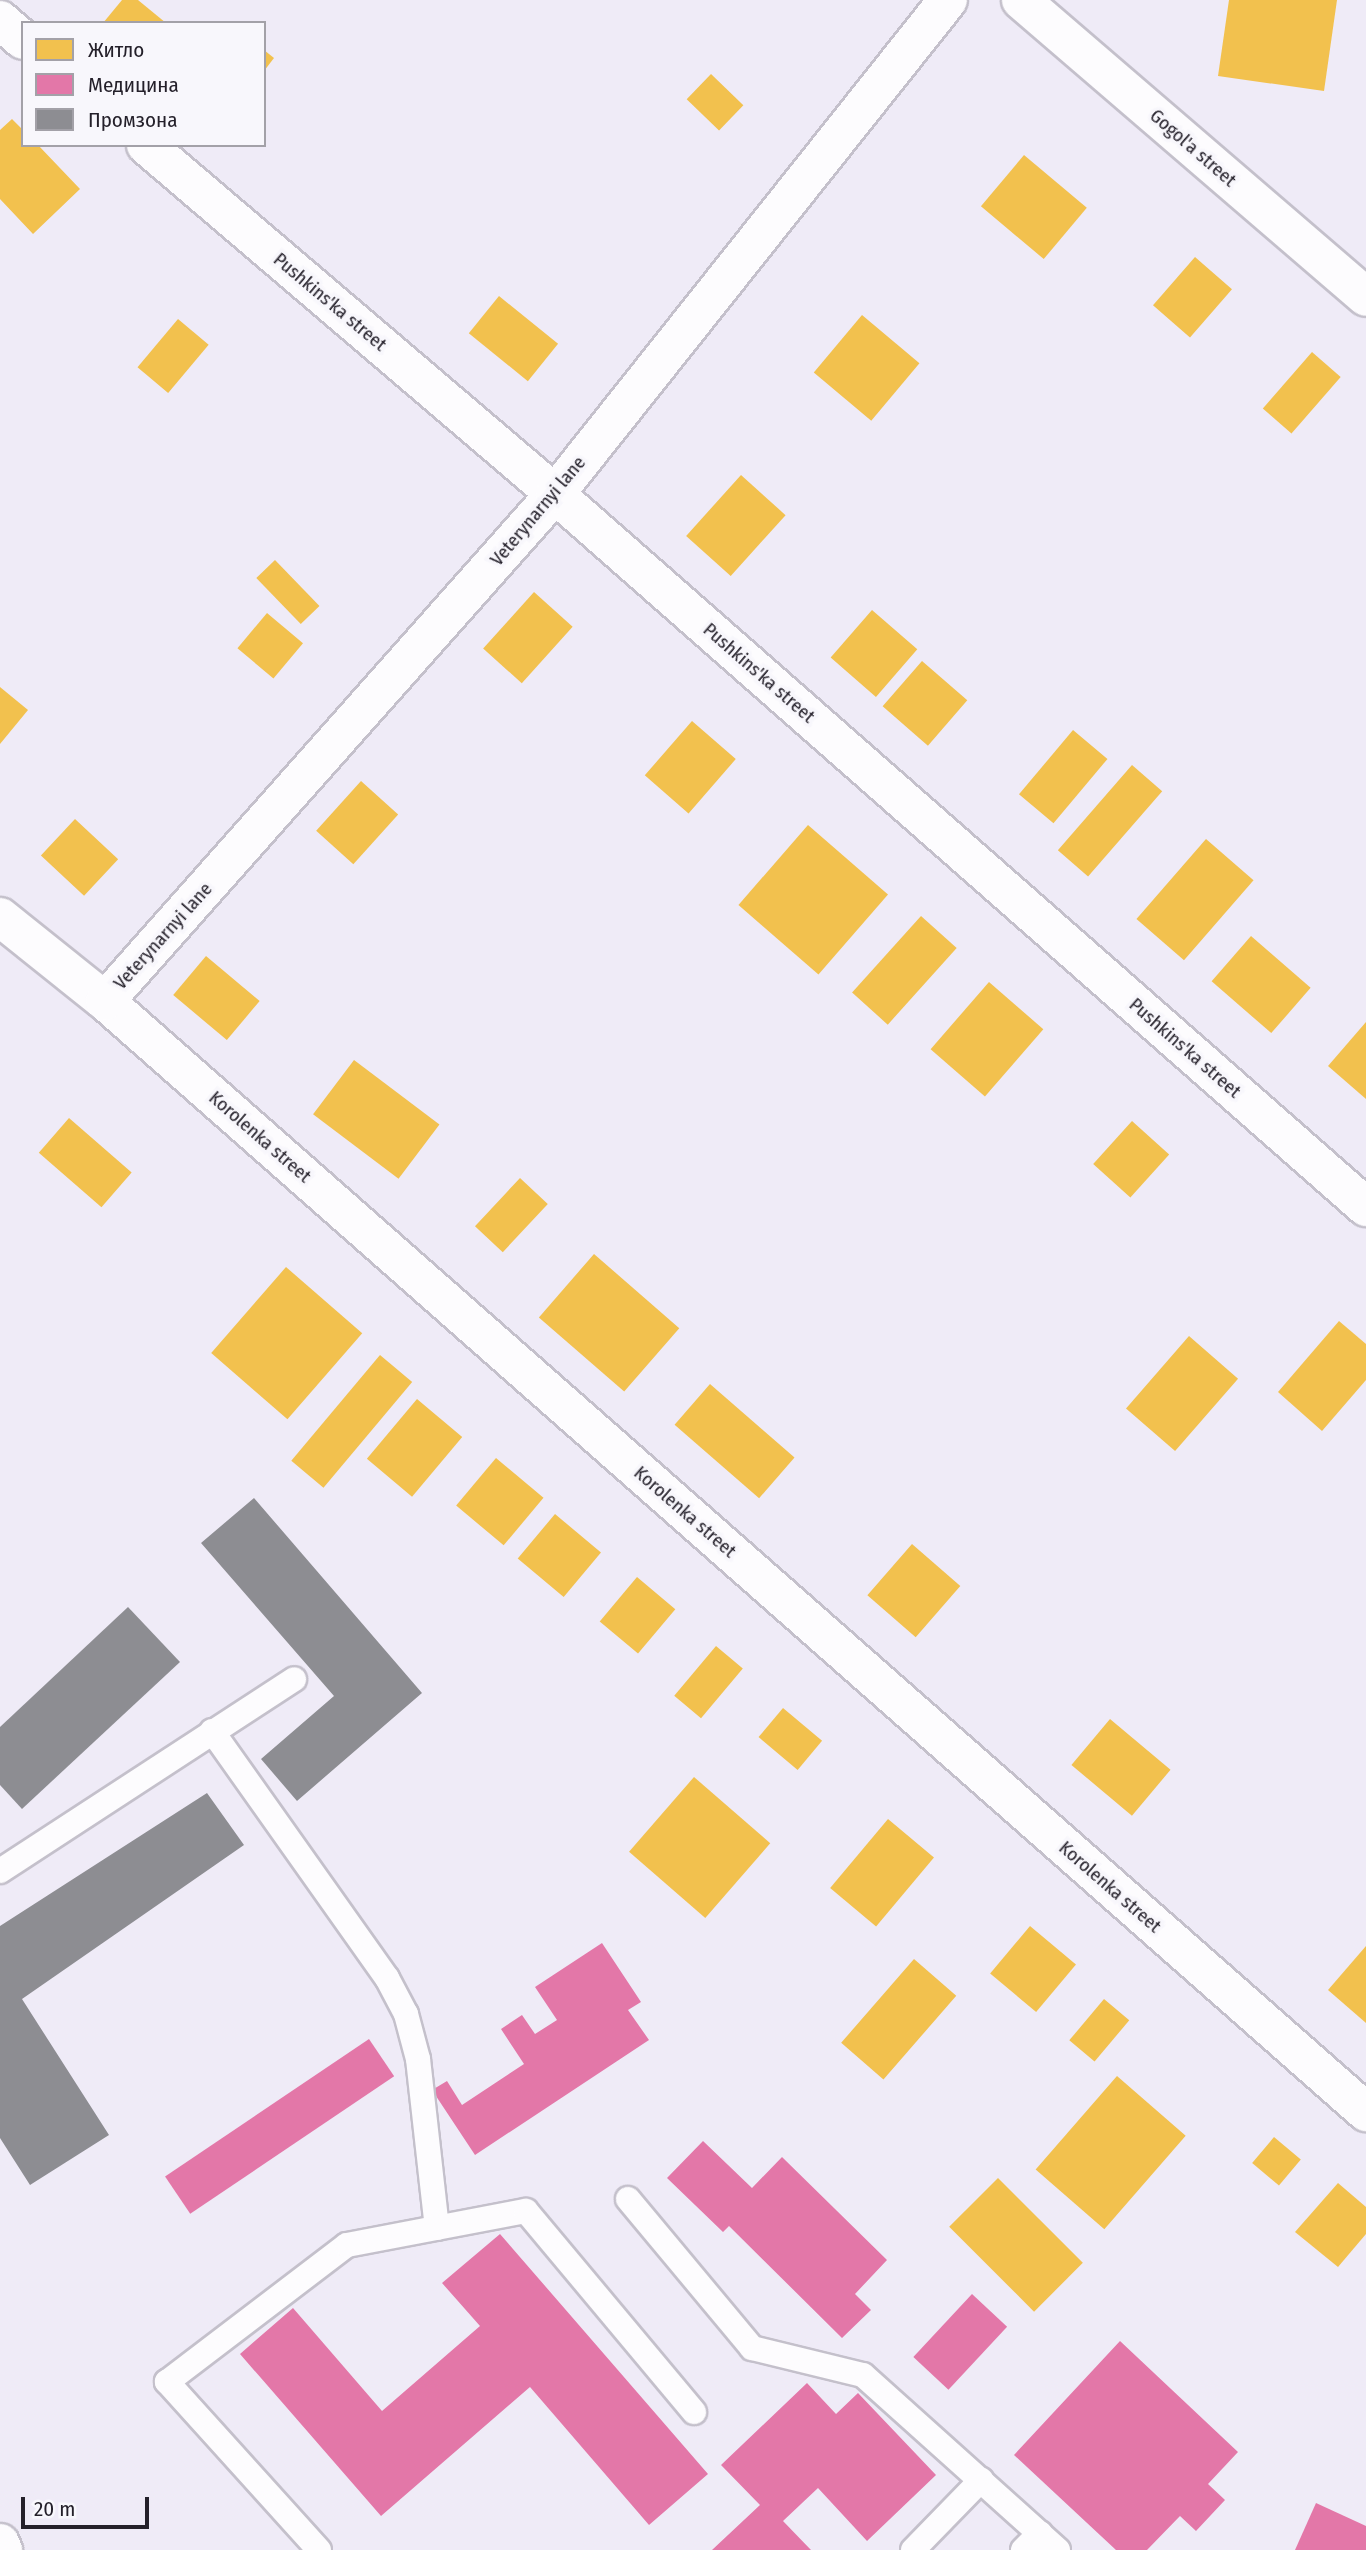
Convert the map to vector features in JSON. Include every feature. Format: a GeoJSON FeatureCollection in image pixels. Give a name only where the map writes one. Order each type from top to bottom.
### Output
{"type":"FeatureCollection","features":[{"type":"Feature","properties":{"kind":"street","name":"Veterynarnyi lane"},"geometry":{"type":"LineString","coordinates":[[105,1001],[555,494],[948,0]]}},
{"type":"Feature","properties":{"kind":"street","name":"Gogol'a street"},"geometry":{"type":"LineString","coordinates":[[1035,6],[1366,297]]}},
{"type":"Feature","properties":{"kind":"street"},"geometry":{"type":"LineString","coordinates":[[0,20],[21,38]]}},
{"type":"Feature","properties":{"kind":"street","name":"Pushkins'ka street"},"geometry":{"type":"LineString","coordinates":[[148,147],[555,494],[1366,1207]]}},
{"type":"Feature","properties":{"kind":"street","name":"Korolenka street"},"geometry":{"type":"LineString","coordinates":[[0,917],[105,1001],[1366,2112]]}},
{"type":"Feature","properties":{"kind":"street"},"geometry":{"type":"LineString","coordinates":[[0,2543],[4,2550]]}},
{"type":"Feature","properties":{"kind":"lane"},"geometry":{"type":"LineString","coordinates":[[0,1871],[294,1679]]}},
{"type":"Feature","properties":{"kind":"lane"},"geometry":{"type":"LineString","coordinates":[[212,1731],[387,1978],[406,2014],[418,2059],[436,2228]]}},
{"type":"Feature","properties":{"kind":"lane"},"geometry":{"type":"LineString","coordinates":[[628,2199],[751,2348],[863,2375],[981,2480],[1031,2542],[1058,2550]]}},
{"type":"Feature","properties":{"kind":"lane"},"geometry":{"type":"LineString","coordinates":[[319,2550],[167,2382],[347,2245],[526,2211],[694,2412]]}},
{"type":"Feature","properties":{"kind":"lane"},"geometry":{"type":"LineString","coordinates":[[913,2550],[981,2480]]}},
{"type":"Feature","properties":{"kind":"building: Житло"},"geometry":{"type":"Polygon","coordinates":[[[122,0],[138,0],[164,21],[105,21],[122,0]]]}},
{"type":"Feature","properties":{"kind":"building: Житло"},"geometry":{"type":"Polygon","coordinates":[[[1229,0],[1337,0],[1324,91],[1218,76],[1229,0]]]}},
{"type":"Feature","properties":{"kind":"building: Житло"},"geometry":{"type":"Polygon","coordinates":[[[266,52],[274,58],[266,68],[266,52]]]}},
{"type":"Feature","properties":{"kind":"building: Житло"},"geometry":{"type":"Polygon","coordinates":[[[711,74],[743,105],[719,130],[687,99],[711,74]]]}},
{"type":"Feature","properties":{"kind":"building: Житло"},"geometry":{"type":"Polygon","coordinates":[[[12,119],[21,128],[21,147],[40,147],[80,189],[33,234],[0,199],[0,130],[12,119]]]}},
{"type":"Feature","properties":{"kind":"building: Житло"},"geometry":{"type":"Polygon","coordinates":[[[1024,155],[1087,208],[1044,259],[981,206],[1024,155]]]}},
{"type":"Feature","properties":{"kind":"building: Житло"},"geometry":{"type":"Polygon","coordinates":[[[1195,257],[1232,289],[1190,337],[1153,305],[1195,257]]]}},
{"type":"Feature","properties":{"kind":"building: Житло"},"geometry":{"type":"Polygon","coordinates":[[[499,296],[558,344],[528,381],[469,333],[499,296]]]}},
{"type":"Feature","properties":{"kind":"building: Житло"},"geometry":{"type":"Polygon","coordinates":[[[862,315],[919,363],[871,421],[814,372],[862,315]]]}},
{"type":"Feature","properties":{"kind":"building: Житло"},"geometry":{"type":"Polygon","coordinates":[[[178,319],[209,345],[168,393],[138,367],[178,319]]]}},
{"type":"Feature","properties":{"kind":"building: Житло"},"geometry":{"type":"Polygon","coordinates":[[[1312,352],[1341,377],[1291,434],[1263,409],[1312,352]]]}},
{"type":"Feature","properties":{"kind":"building: Житло"},"geometry":{"type":"Polygon","coordinates":[[[741,475],[786,515],[731,576],[686,536],[741,475]]]}},
{"type":"Feature","properties":{"kind":"building: Житло"},"geometry":{"type":"Polygon","coordinates":[[[275,560],[319,606],[301,624],[256,578],[275,560]]]}},
{"type":"Feature","properties":{"kind":"building: Житло"},"geometry":{"type":"Polygon","coordinates":[[[534,592],[573,627],[522,683],[483,648],[534,592]]]}},
{"type":"Feature","properties":{"kind":"building: Житло"},"geometry":{"type":"Polygon","coordinates":[[[872,610],[917,649],[876,697],[831,658],[872,610]]]}},
{"type":"Feature","properties":{"kind":"building: Житло"},"geometry":{"type":"Polygon","coordinates":[[[267,613],[303,643],[273,678],[237,648],[267,613]]]}},
{"type":"Feature","properties":{"kind":"building: Житло"},"geometry":{"type":"Polygon","coordinates":[[[922,661],[967,700],[928,746],[883,706],[922,661]]]}},
{"type":"Feature","properties":{"kind":"building: Житло"},"geometry":{"type":"Polygon","coordinates":[[[0,687],[28,710],[0,744],[0,687]]]}},
{"type":"Feature","properties":{"kind":"building: Житло"},"geometry":{"type":"Polygon","coordinates":[[[692,721],[736,759],[689,813],[645,775],[692,721]]]}},
{"type":"Feature","properties":{"kind":"building: Житло"},"geometry":{"type":"Polygon","coordinates":[[[1073,730],[1107,759],[1053,823],[1019,794],[1073,730]]]}},
{"type":"Feature","properties":{"kind":"building: Житло"},"geometry":{"type":"Polygon","coordinates":[[[1132,765],[1162,791],[1088,877],[1058,850],[1132,765]]]}},
{"type":"Feature","properties":{"kind":"building: Житло"},"geometry":{"type":"Polygon","coordinates":[[[361,781],[398,814],[353,864],[316,831],[361,781]]]}},
{"type":"Feature","properties":{"kind":"building: Житло"},"geometry":{"type":"Polygon","coordinates":[[[75,819],[118,859],[84,896],[41,856],[75,819]]]}},
{"type":"Feature","properties":{"kind":"building: Житло"},"geometry":{"type":"Polygon","coordinates":[[[808,825],[888,895],[818,975],[738,905],[808,825]]]}},
{"type":"Feature","properties":{"kind":"building: Житло"},"geometry":{"type":"Polygon","coordinates":[[[1206,839],[1254,880],[1184,960],[1136,919],[1206,839]]]}},
{"type":"Feature","properties":{"kind":"building: Житло"},"geometry":{"type":"Polygon","coordinates":[[[921,916],[957,948],[888,1025],[852,993],[921,916]]]}},
{"type":"Feature","properties":{"kind":"building: Житло"},"geometry":{"type":"Polygon","coordinates":[[[1251,936],[1311,988],[1271,1033],[1212,981],[1251,936]]]}},
{"type":"Feature","properties":{"kind":"building: Житло"},"geometry":{"type":"Polygon","coordinates":[[[206,956],[260,1001],[227,1040],[173,995],[206,956]]]}},
{"type":"Feature","properties":{"kind":"building: Житло"},"geometry":{"type":"Polygon","coordinates":[[[989,982],[1043,1029],[985,1096],[931,1049],[989,982]]]}},
{"type":"Feature","properties":{"kind":"building: Житло"},"geometry":{"type":"Polygon","coordinates":[[[1366,1022],[1366,1099],[1328,1066],[1366,1022]]]}},
{"type":"Feature","properties":{"kind":"building: Житло"},"geometry":{"type":"Polygon","coordinates":[[[354,1060],[439,1124],[399,1179],[313,1114],[354,1060]]]}},
{"type":"Feature","properties":{"kind":"building: Житло"},"geometry":{"type":"Polygon","coordinates":[[[69,1118],[132,1172],[101,1207],[39,1153],[69,1118]]]}},
{"type":"Feature","properties":{"kind":"building: Житло"},"geometry":{"type":"Polygon","coordinates":[[[1132,1121],[1169,1154],[1130,1198],[1093,1164],[1132,1121]]]}},
{"type":"Feature","properties":{"kind":"building: Житло"},"geometry":{"type":"Polygon","coordinates":[[[520,1178],[548,1204],[503,1252],[475,1226],[520,1178]]]}},
{"type":"Feature","properties":{"kind":"building: Житло"},"geometry":{"type":"Polygon","coordinates":[[[594,1254],[679,1328],[624,1392],[539,1317],[594,1254]]]}},
{"type":"Feature","properties":{"kind":"building: Житло"},"geometry":{"type":"Polygon","coordinates":[[[286,1267],[362,1333],[287,1419],[211,1353],[286,1267]]]}},
{"type":"Feature","properties":{"kind":"building: Житло"},"geometry":{"type":"Polygon","coordinates":[[[1339,1321],[1366,1344],[1366,1380],[1322,1431],[1278,1392],[1339,1321]]]}},
{"type":"Feature","properties":{"kind":"building: Житло"},"geometry":{"type":"Polygon","coordinates":[[[1189,1336],[1238,1379],[1175,1451],[1126,1408],[1189,1336]]]}},
{"type":"Feature","properties":{"kind":"building: Житло"},"geometry":{"type":"Polygon","coordinates":[[[380,1355],[412,1382],[323,1488],[291,1461],[380,1355]]]}},
{"type":"Feature","properties":{"kind":"building: Житло"},"geometry":{"type":"Polygon","coordinates":[[[710,1384],[795,1457],[759,1498],[675,1425],[710,1384]]]}},
{"type":"Feature","properties":{"kind":"building: Житло"},"geometry":{"type":"Polygon","coordinates":[[[417,1399],[462,1437],[412,1497],[367,1459],[417,1399]]]}},
{"type":"Feature","properties":{"kind":"building: Житло"},"geometry":{"type":"Polygon","coordinates":[[[496,1458],[543,1498],[504,1545],[456,1505],[496,1458]]]}},
{"type":"Feature","properties":{"kind":"building: Житло"},"geometry":{"type":"Polygon","coordinates":[[[555,1514],[601,1553],[564,1597],[518,1558],[555,1514]]]}},
{"type":"Feature","properties":{"kind":"building: Житло"},"geometry":{"type":"Polygon","coordinates":[[[912,1544],[960,1586],[916,1637],[867,1595],[912,1544]]]}},
{"type":"Feature","properties":{"kind":"building: Житло"},"geometry":{"type":"Polygon","coordinates":[[[637,1577],[675,1609],[638,1654],[600,1621],[637,1577]]]}},
{"type":"Feature","properties":{"kind":"building: Житло"},"geometry":{"type":"Polygon","coordinates":[[[716,1646],[743,1668],[701,1718],[674,1696],[716,1646]]]}},
{"type":"Feature","properties":{"kind":"building: Житло"},"geometry":{"type":"Polygon","coordinates":[[[783,1708],[822,1741],[798,1770],[759,1737],[783,1708]]]}},
{"type":"Feature","properties":{"kind":"building: Житло"},"geometry":{"type":"Polygon","coordinates":[[[1110,1719],[1171,1770],[1132,1816],[1071,1765],[1110,1719]]]}},
{"type":"Feature","properties":{"kind":"building: Житло"},"geometry":{"type":"Polygon","coordinates":[[[694,1777],[770,1843],[705,1918],[629,1852],[694,1777]]]}},
{"type":"Feature","properties":{"kind":"building: Житло"},"geometry":{"type":"Polygon","coordinates":[[[888,1819],[934,1858],[876,1927],[830,1888],[888,1819]]]}},
{"type":"Feature","properties":{"kind":"building: Житло"},"geometry":{"type":"Polygon","coordinates":[[[1030,1926],[1076,1965],[1036,2012],[990,1973],[1030,1926]]]}},
{"type":"Feature","properties":{"kind":"building: Житло"},"geometry":{"type":"Polygon","coordinates":[[[1366,1946],[1366,2023],[1328,1990],[1366,1946]]]}},
{"type":"Feature","properties":{"kind":"building: Житло"},"geometry":{"type":"Polygon","coordinates":[[[914,1959],[956,1996],[883,2080],[841,2043],[914,1959]]]}},
{"type":"Feature","properties":{"kind":"building: Житло"},"geometry":{"type":"Polygon","coordinates":[[[1104,1999],[1129,2020],[1095,2062],[1069,2040],[1104,1999]]]}},
{"type":"Feature","properties":{"kind":"building: Житло"},"geometry":{"type":"Polygon","coordinates":[[[1117,2076],[1186,2136],[1104,2229],[1036,2170],[1117,2076]]]}},
{"type":"Feature","properties":{"kind":"building: Житло"},"geometry":{"type":"Polygon","coordinates":[[[1274,2137],[1301,2159],[1279,2186],[1252,2163],[1274,2137]]]}},
{"type":"Feature","properties":{"kind":"building: Житло"},"geometry":{"type":"Polygon","coordinates":[[[998,2178],[1083,2263],[1034,2312],[949,2227],[998,2178]]]}},
{"type":"Feature","properties":{"kind":"building: Житло"},"geometry":{"type":"Polygon","coordinates":[[[1338,2183],[1366,2207],[1366,2234],[1338,2267],[1295,2232],[1338,2183]]]}},
{"type":"Feature","properties":{"kind":"building: Медицина"},"geometry":{"type":"Polygon","coordinates":[[[602,1943],[641,2002],[628,2010],[649,2040],[475,2155],[432,2090],[447,2081],[462,2105],[524,2064],[501,2029],[522,2015],[535,2034],[557,2020],[535,1987],[602,1943]]]}},
{"type":"Feature","properties":{"kind":"building: Медицина"},"geometry":{"type":"Polygon","coordinates":[[[369,2039],[394,2076],[190,2214],[165,2177],[369,2039]]]}},
{"type":"Feature","properties":{"kind":"building: Медицина"},"geometry":{"type":"Polygon","coordinates":[[[703,2141],[752,2188],[782,2157],[887,2260],[855,2294],[871,2310],[842,2338],[729,2226],[723,2232],[667,2178],[703,2141]]]}},
{"type":"Feature","properties":{"kind":"building: Медицина"},"geometry":{"type":"Polygon","coordinates":[[[500,2234],[708,2474],[649,2525],[530,2387],[381,2516],[240,2354],[293,2308],[382,2411],[480,2326],[442,2283],[500,2234]]]}},
{"type":"Feature","properties":{"kind":"building: Медицина"},"geometry":{"type":"Polygon","coordinates":[[[972,2294],[1007,2327],[948,2390],[913,2357],[972,2294]]]}},
{"type":"Feature","properties":{"kind":"building: Медицина"},"geometry":{"type":"Polygon","coordinates":[[[1120,2341],[1238,2452],[1208,2484],[1225,2500],[1196,2531],[1180,2516],[1147,2550],[1116,2550],[1014,2455],[1120,2341]]]}},
{"type":"Feature","properties":{"kind":"building: Медицина"},"geometry":{"type":"Polygon","coordinates":[[[807,2383],[836,2414],[858,2393],[936,2475],[867,2541],[818,2488],[783,2521],[811,2550],[712,2550],[760,2505],[721,2465],[807,2383]]]}},
{"type":"Feature","properties":{"kind":"building: Медицина"},"geometry":{"type":"Polygon","coordinates":[[[1316,2503],[1366,2526],[1366,2550],[1295,2550],[1316,2503]]]}},
{"type":"Feature","properties":{"kind":"building: Промзона"},"geometry":{"type":"Polygon","coordinates":[[[254,1498],[422,1693],[297,1801],[261,1759],[334,1696],[201,1543],[254,1498]]]}},
{"type":"Feature","properties":{"kind":"building: Промзона"},"geometry":{"type":"Polygon","coordinates":[[[128,1607],[180,1662],[22,1809],[0,1785],[0,1727],[128,1607]]]}},
{"type":"Feature","properties":{"kind":"building: Промзона"},"geometry":{"type":"Polygon","coordinates":[[[207,1793],[244,1845],[22,1999],[109,2135],[30,2185],[0,2138],[0,1926],[207,1793]]]}}]}
